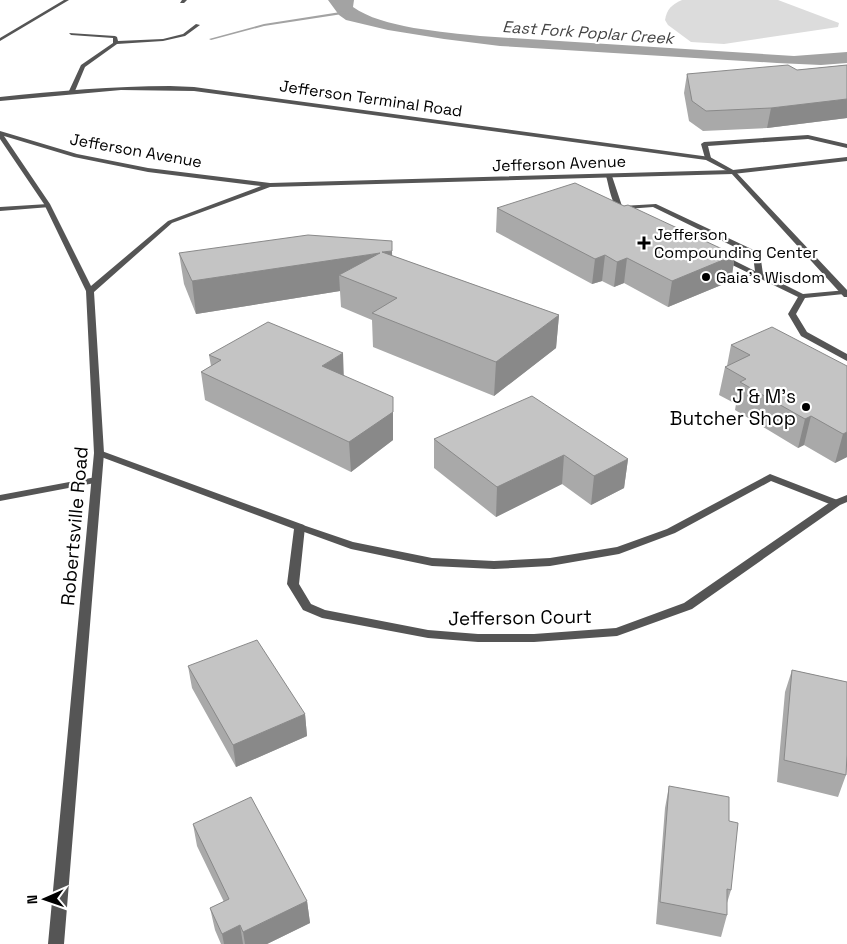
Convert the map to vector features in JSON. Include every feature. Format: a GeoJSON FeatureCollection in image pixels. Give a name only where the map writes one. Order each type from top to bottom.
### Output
{"type":"FeatureCollection","features":[{"type":"Feature","properties":{"kind":"street"},"geometry":{"type":"LineString","coordinates":[[0,40],[67,0]]}},
{"type":"Feature","properties":{"kind":"street"},"geometry":{"type":"LineString","coordinates":[[72,91],[83,66],[116,43],[163,40],[185,35],[198,25]]}},
{"type":"Feature","properties":{"kind":"street"},"geometry":{"type":"LineString","coordinates":[[71,34],[115,37],[116,43]]}},
{"type":"Feature","properties":{"kind":"street","name":"Jefferson Terminal Road"},"geometry":{"type":"LineString","coordinates":[[0,99],[72,91],[160,87],[194,88],[708,158],[733,172],[846,293]]}},
{"type":"Feature","properties":{"kind":"street","name":"Jefferson Avenue"},"geometry":{"type":"LineString","coordinates":[[0,134],[76,156],[148,170],[270,185],[733,172],[847,159]]}},
{"type":"Feature","properties":{"kind":"street","name":"Robertsville Road"},"geometry":{"type":"LineString","coordinates":[[0,134],[48,206],[90,292],[99,453],[56,944]]}},
{"type":"Feature","properties":{"kind":"street"},"geometry":{"type":"LineString","coordinates":[[708,158],[704,144],[808,138],[847,146]]}},
{"type":"Feature","properties":{"kind":"street"},"geometry":{"type":"LineString","coordinates":[[609,176],[619,208],[637,217]]}},
{"type":"Feature","properties":{"kind":"street","name":"Jefferson Avenue"},"geometry":{"type":"LineString","coordinates":[[90,292],[170,222],[270,185]]}},
{"type":"Feature","properties":{"kind":"street"},"geometry":{"type":"LineString","coordinates":[[619,208],[654,205],[706,230],[757,255],[759,276]]}},
{"type":"Feature","properties":{"kind":"street"},"geometry":{"type":"LineString","coordinates":[[0,209],[48,206]]}},
{"type":"Feature","properties":{"kind":"street"},"geometry":{"type":"LineString","coordinates":[[716,255],[802,296],[846,293]]}},
{"type":"Feature","properties":{"kind":"street"},"geometry":{"type":"LineString","coordinates":[[802,296],[792,314],[804,334],[847,358]]}},
{"type":"Feature","properties":{"kind":"street"},"geometry":{"type":"LineString","coordinates":[[99,453],[351,546],[432,562],[494,565],[550,562],[619,550],[671,530],[770,477],[842,501]]}},
{"type":"Feature","properties":{"kind":"street"},"geometry":{"type":"LineString","coordinates":[[0,498],[96,480]]}},
{"type":"Feature","properties":{"kind":"street","name":"Jefferson Court"},"geometry":{"type":"LineString","coordinates":[[300,526],[293,584],[307,607],[322,614],[428,634],[478,638],[534,638],[616,632],[688,606],[842,501]]}},
{"type":"Feature","properties":{"kind":"shaded area","name":"East Fork Poplar Creek"},"geometry":{"type":"Polygon","coordinates":[[[328,0],[354,0],[353,7],[380,20],[414,28],[449,33],[794,56],[847,52],[847,63],[821,65],[777,63],[500,46],[388,30],[346,20],[339,15],[328,0]]]}},
{"type":"Feature","properties":{"kind":"shaded area"},"geometry":{"type":"Polygon","coordinates":[[[682,0],[778,0],[839,23],[838,27],[724,44],[691,42],[668,25],[665,20],[670,8],[682,0]]]}},
{"type":"Feature","properties":{"kind":"building"},"geometry":{"type":"Polygon","coordinates":[[[788,65],[797,70],[847,65],[847,99],[771,108],[706,111],[692,101],[687,74],[788,65]]]}},
{"type":"Feature","properties":{"kind":"building"},"geometry":{"type":"Polygon","coordinates":[[[575,183],[624,206],[628,205],[735,255],[672,281],[627,258],[617,262],[605,255],[595,259],[497,208],[575,183]]]}},
{"type":"Feature","properties":{"kind":"building"},"geometry":{"type":"Polygon","coordinates":[[[308,235],[392,241],[392,251],[382,252],[559,315],[496,362],[372,313],[397,298],[339,275],[380,253],[192,281],[179,253],[308,235]]]}},
{"type":"Feature","properties":{"kind":"building"},"geometry":{"type":"Polygon","coordinates":[[[268,322],[343,353],[322,366],[393,397],[393,412],[349,442],[201,372],[221,360],[209,355],[268,322]]]}},
{"type":"Feature","properties":{"kind":"building"},"geometry":{"type":"Polygon","coordinates":[[[772,327],[847,366],[847,432],[843,434],[811,416],[805,419],[740,382],[746,379],[725,367],[750,355],[731,345],[772,327]]]}},
{"type":"Feature","properties":{"kind":"building"},"geometry":{"type":"Polygon","coordinates":[[[532,396],[628,459],[594,476],[564,455],[497,487],[434,439],[532,396]]]}},
{"type":"Feature","properties":{"kind":"building"},"geometry":{"type":"Polygon","coordinates":[[[257,640],[305,714],[233,745],[188,666],[257,640]]]}},
{"type":"Feature","properties":{"kind":"building"},"geometry":{"type":"Polygon","coordinates":[[[792,670],[847,682],[846,775],[784,760],[792,670]]]}},
{"type":"Feature","properties":{"kind":"building"},"geometry":{"type":"Polygon","coordinates":[[[669,786],[729,797],[729,821],[738,823],[731,890],[727,889],[727,915],[660,902],[669,786]]]}},
{"type":"Feature","properties":{"kind":"building"},"geometry":{"type":"Polygon","coordinates":[[[251,797],[307,901],[243,932],[240,925],[222,934],[210,908],[229,899],[193,824],[251,797]]]}},
{"type":"Feature","properties":{"kind":"waterway"},"geometry":{"type":"LineString","coordinates":[[211,39],[264,25],[347,12]]}},
{"type":"Feature","properties":{"kind":"place","name":"Jefferson Compounding Center"},"geometry":{"type":"Point","coordinates":[644,243]}},
{"type":"Feature","properties":{"kind":"place","name":"Gaia's Wisdom"},"geometry":{"type":"Point","coordinates":[706,277]}},
{"type":"Feature","properties":{"kind":"place","name":"J & M's Butcher Shop"},"geometry":{"type":"Point","coordinates":[806,407]}}]}
